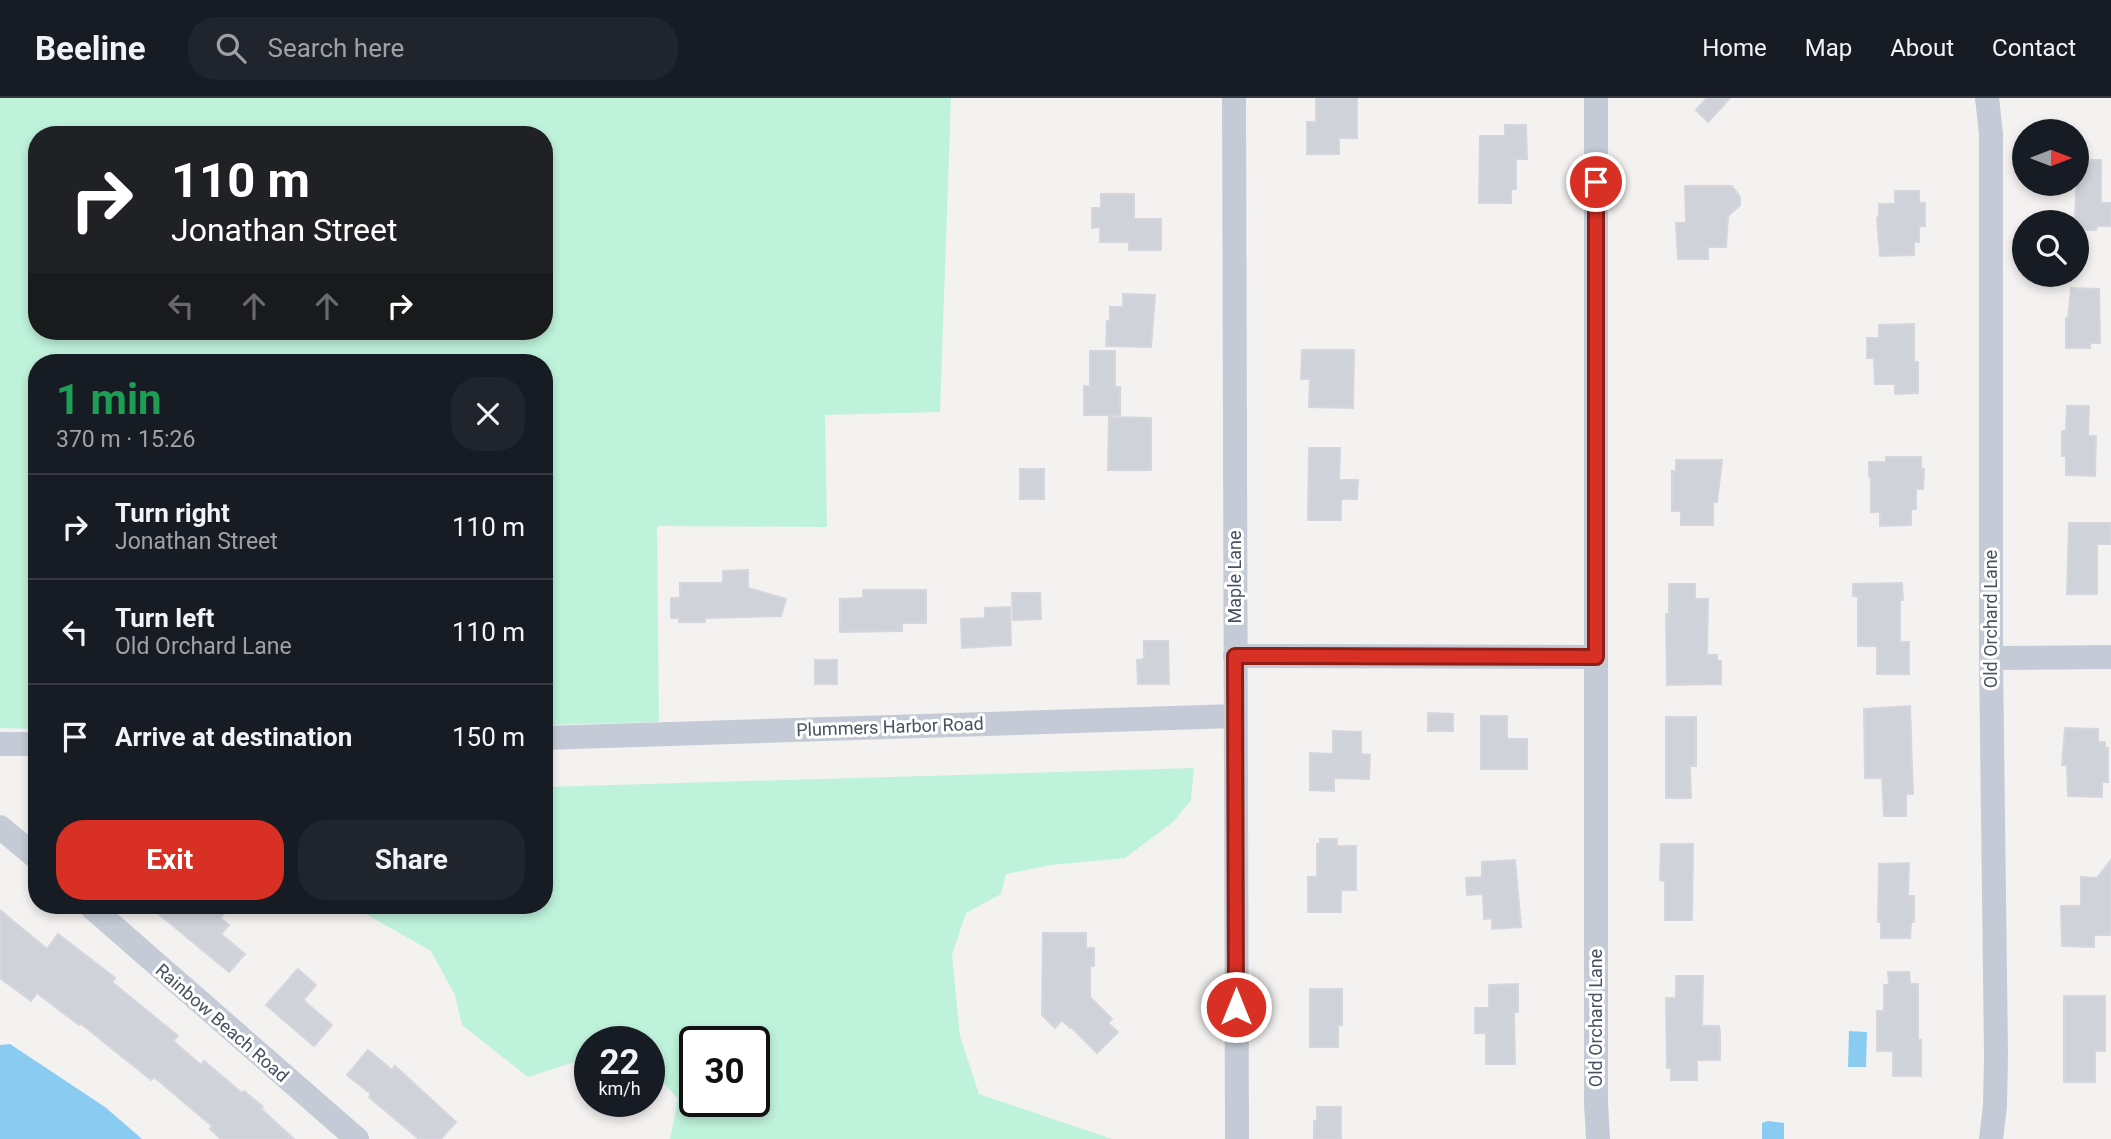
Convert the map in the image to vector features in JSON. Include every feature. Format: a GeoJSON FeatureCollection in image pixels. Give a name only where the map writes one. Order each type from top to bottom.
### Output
{"type":"FeatureCollection","features":[{"type":"Feature","properties":{"kind":"street","name":"Maple Lane"},"geometry":{"type":"LineString","coordinates":[[1234,98],[1237,1139]]}},
{"type":"Feature","properties":{"kind":"street","name":"Old Orchard Lane"},"geometry":{"type":"LineString","coordinates":[[1596,98],[1598,1139]]}},
{"type":"Feature","properties":{"kind":"street","name":"Old Orchard Lane"},"geometry":{"type":"LineString","coordinates":[[1987,98],[1991,134],[1991,658],[1996,1055],[1992,1139]]}},
{"type":"Feature","properties":{"kind":"street"},"geometry":{"type":"LineString","coordinates":[[1235,656],[1596,657]]}},
{"type":"Feature","properties":{"kind":"street"},"geometry":{"type":"LineString","coordinates":[[1991,658],[2111,657]]}},
{"type":"Feature","properties":{"kind":"street","name":"Plummers Harbor Road"},"geometry":{"type":"LineString","coordinates":[[553,738],[1235,716]]}},
{"type":"Feature","properties":{"kind":"street"},"geometry":{"type":"LineString","coordinates":[[0,744],[28,744]]}},
{"type":"Feature","properties":{"kind":"street"},"geometry":{"type":"LineString","coordinates":[[0,827],[28,850]]}},
{"type":"Feature","properties":{"kind":"street","name":"Rainbow Beach Road"},"geometry":{"type":"LineString","coordinates":[[99,914],[357,1139]]}},
{"type":"Feature","properties":{"kind":"green space"},"geometry":{"type":"Polygon","coordinates":[[[0,98],[951,98],[940,412],[825,415],[827,527],[657,526],[659,722],[553,725],[553,354],[28,354],[28,729],[0,728],[0,98]]]}},
{"type":"Feature","properties":{"kind":"green space"},"geometry":{"type":"Polygon","coordinates":[[[1194,768],[1191,800],[1173,822],[1125,858],[1051,865],[1006,874],[1001,894],[966,913],[952,955],[960,1036],[979,1094],[1112,1139],[670,1139],[678,1099],[665,1085],[665,1026],[574,1026],[574,1062],[528,1077],[462,1025],[455,995],[431,951],[366,914],[553,914],[553,787],[1194,768]]]}},
{"type":"Feature","properties":{"kind":"water"},"geometry":{"type":"Polygon","coordinates":[[[1849,1031],[1867,1032],[1866,1067],[1848,1067],[1849,1031]]]}},
{"type":"Feature","properties":{"kind":"water"},"geometry":{"type":"Polygon","coordinates":[[[10,1044],[105,1107],[142,1139],[0,1139],[0,1045],[10,1044]]]}},
{"type":"Feature","properties":{"kind":"water"},"geometry":{"type":"Polygon","coordinates":[[[1762,1123],[1784,1123],[1784,1139],[1762,1139],[1762,1123]]]}},
{"type":"Feature","properties":{"kind":"building"},"geometry":{"type":"Polygon","coordinates":[[[1316,98],[1357,98],[1357,138],[1339,138],[1339,154],[1307,154],[1307,122],[1316,122],[1316,98]]]}},
{"type":"Feature","properties":{"kind":"building"},"geometry":{"type":"Polygon","coordinates":[[[1707,98],[1730,98],[1708,122],[1696,110],[1707,98]]]}},
{"type":"Feature","properties":{"kind":"building"},"geometry":{"type":"Polygon","coordinates":[[[1505,125],[1526,125],[1527,159],[1516,159],[1516,189],[1511,189],[1511,203],[1479,203],[1480,136],[1505,136],[1505,125]]]}},
{"type":"Feature","properties":{"kind":"building"},"geometry":{"type":"Polygon","coordinates":[[[2090,160],[2101,160],[2101,203],[2111,203],[2111,226],[2097,226],[2096,230],[2089,230],[2089,210],[2075,210],[2076,196],[2090,196],[2090,160]]]}},
{"type":"Feature","properties":{"kind":"building"},"geometry":{"type":"Polygon","coordinates":[[[1685,186],[1732,186],[1740,197],[1740,205],[1728,216],[1726,247],[1708,247],[1708,259],[1678,259],[1676,223],[1686,223],[1685,186]]]}},
{"type":"Feature","properties":{"kind":"building"},"geometry":{"type":"Polygon","coordinates":[[[1895,191],[1919,191],[1919,203],[1925,203],[1925,226],[1919,226],[1919,242],[1914,242],[1914,255],[1880,256],[1877,218],[1879,204],[1895,204],[1895,191]]]}},
{"type":"Feature","properties":{"kind":"building"},"geometry":{"type":"Polygon","coordinates":[[[1101,194],[1134,194],[1134,219],[1161,219],[1161,250],[1129,250],[1129,242],[1100,242],[1100,227],[1092,228],[1092,208],[1101,208],[1101,194]]]}},
{"type":"Feature","properties":{"kind":"building"},"geometry":{"type":"Polygon","coordinates":[[[2071,288],[2099,289],[2100,343],[2090,343],[2090,348],[2066,348],[2066,318],[2071,288]]]}},
{"type":"Feature","properties":{"kind":"building"},"geometry":{"type":"Polygon","coordinates":[[[1123,294],[1155,295],[1151,347],[1106,346],[1110,307],[1123,307],[1123,294]]]}},
{"type":"Feature","properties":{"kind":"building"},"geometry":{"type":"Polygon","coordinates":[[[1914,324],[1914,362],[1918,362],[1918,393],[1895,394],[1895,384],[1875,384],[1874,358],[1867,358],[1867,338],[1879,338],[1879,325],[1914,324]]]}},
{"type":"Feature","properties":{"kind":"building"},"geometry":{"type":"Polygon","coordinates":[[[1302,350],[1354,350],[1353,408],[1309,407],[1310,379],[1301,379],[1302,350]]]}},
{"type":"Feature","properties":{"kind":"building"},"geometry":{"type":"Polygon","coordinates":[[[1090,351],[1115,351],[1115,387],[1120,387],[1120,415],[1084,415],[1084,386],[1090,387],[1090,351]]]}},
{"type":"Feature","properties":{"kind":"building"},"geometry":{"type":"Polygon","coordinates":[[[2067,406],[2089,406],[2088,436],[2096,436],[2095,476],[2066,475],[2066,456],[2062,456],[2062,431],[2066,431],[2067,406]]]}},
{"type":"Feature","properties":{"kind":"building"},"geometry":{"type":"Polygon","coordinates":[[[1109,417],[1151,418],[1151,470],[1108,470],[1109,417]]]}},
{"type":"Feature","properties":{"kind":"building"},"geometry":{"type":"Polygon","coordinates":[[[1309,448],[1340,448],[1339,480],[1358,480],[1357,499],[1341,499],[1341,520],[1308,520],[1309,448]]]}},
{"type":"Feature","properties":{"kind":"building"},"geometry":{"type":"Polygon","coordinates":[[[1886,457],[1921,457],[1921,469],[1924,469],[1923,489],[1916,489],[1916,509],[1911,509],[1911,525],[1880,526],[1880,512],[1871,512],[1869,462],[1886,462],[1886,457]]]}},
{"type":"Feature","properties":{"kind":"building"},"geometry":{"type":"Polygon","coordinates":[[[1676,460],[1722,460],[1717,502],[1713,502],[1713,525],[1681,525],[1681,511],[1672,511],[1672,471],[1676,471],[1676,460]]]}},
{"type":"Feature","properties":{"kind":"building"},"geometry":{"type":"Polygon","coordinates":[[[1020,469],[1044,469],[1044,499],[1020,499],[1020,469]]]}},
{"type":"Feature","properties":{"kind":"building"},"geometry":{"type":"Polygon","coordinates":[[[2069,523],[2110,523],[2110,544],[2097,544],[2097,594],[2067,594],[2069,523]]]}},
{"type":"Feature","properties":{"kind":"building"},"geometry":{"type":"Polygon","coordinates":[[[748,570],[748,588],[786,599],[781,616],[705,618],[705,622],[679,622],[679,618],[671,618],[671,598],[680,598],[680,583],[723,583],[723,571],[748,570]]]}},
{"type":"Feature","properties":{"kind":"building"},"geometry":{"type":"Polygon","coordinates":[[[1902,583],[1900,642],[1909,642],[1909,674],[1877,674],[1877,646],[1858,646],[1858,599],[1861,597],[1853,596],[1853,584],[1902,583]]]}},
{"type":"Feature","properties":{"kind":"building"},"geometry":{"type":"Polygon","coordinates":[[[1669,584],[1695,584],[1695,599],[1708,599],[1707,655],[1717,655],[1717,661],[1721,661],[1721,684],[1667,685],[1666,614],[1669,614],[1669,584]]]}},
{"type":"Feature","properties":{"kind":"building"},"geometry":{"type":"Polygon","coordinates":[[[863,590],[926,590],[926,623],[902,623],[902,631],[840,632],[840,599],[863,598],[863,590]]]}},
{"type":"Feature","properties":{"kind":"building"},"geometry":{"type":"Polygon","coordinates":[[[1012,593],[1040,593],[1041,619],[1013,620],[1012,593]]]}},
{"type":"Feature","properties":{"kind":"building"},"geometry":{"type":"Polygon","coordinates":[[[1010,607],[1011,645],[962,648],[961,619],[985,618],[985,608],[1010,607]]]}},
{"type":"Feature","properties":{"kind":"building"},"geometry":{"type":"Polygon","coordinates":[[[1144,641],[1168,641],[1169,684],[1138,684],[1137,660],[1144,659],[1144,641]]]}},
{"type":"Feature","properties":{"kind":"building"},"geometry":{"type":"Polygon","coordinates":[[[815,660],[837,660],[837,684],[815,684],[815,660]]]}},
{"type":"Feature","properties":{"kind":"building"},"geometry":{"type":"Polygon","coordinates":[[[1910,706],[1913,794],[1906,794],[1906,816],[1884,816],[1882,778],[1865,778],[1864,709],[1910,706]]]}},
{"type":"Feature","properties":{"kind":"building"},"geometry":{"type":"Polygon","coordinates":[[[1428,713],[1453,714],[1453,731],[1428,731],[1428,713]]]}},
{"type":"Feature","properties":{"kind":"building"},"geometry":{"type":"Polygon","coordinates":[[[1481,716],[1507,716],[1507,739],[1527,739],[1527,769],[1481,769],[1481,716]]]}},
{"type":"Feature","properties":{"kind":"building"},"geometry":{"type":"Polygon","coordinates":[[[1666,717],[1696,717],[1696,766],[1690,766],[1691,798],[1666,798],[1666,717]]]}},
{"type":"Feature","properties":{"kind":"building"},"geometry":{"type":"Polygon","coordinates":[[[2065,728],[2098,729],[2098,742],[2105,742],[2105,748],[2108,748],[2108,782],[2102,782],[2102,797],[2068,796],[2067,765],[2062,765],[2065,728]]]}},
{"type":"Feature","properties":{"kind":"building"},"geometry":{"type":"Polygon","coordinates":[[[1333,731],[1361,732],[1361,754],[1370,755],[1369,779],[1334,778],[1334,791],[1310,790],[1310,753],[1333,754],[1333,731]]]}},
{"type":"Feature","properties":{"kind":"building"},"geometry":{"type":"Polygon","coordinates":[[[1320,839],[1337,839],[1337,846],[1356,846],[1356,890],[1341,890],[1341,912],[1308,912],[1308,877],[1317,877],[1317,844],[1320,844],[1320,839]]]}},
{"type":"Feature","properties":{"kind":"building"},"geometry":{"type":"Polygon","coordinates":[[[1661,844],[1693,844],[1692,920],[1665,920],[1665,881],[1660,880],[1661,844]]]}},
{"type":"Feature","properties":{"kind":"building"},"geometry":{"type":"Polygon","coordinates":[[[1515,860],[1521,927],[1492,929],[1492,918],[1484,919],[1483,894],[1467,895],[1466,878],[1482,877],[1482,862],[1515,860]]]}},
{"type":"Feature","properties":{"kind":"building"},"geometry":{"type":"Polygon","coordinates":[[[2111,860],[2111,935],[2094,935],[2094,947],[2062,946],[2061,906],[2081,906],[2081,877],[2097,878],[2111,860]]]}},
{"type":"Feature","properties":{"kind":"building"},"geometry":{"type":"Polygon","coordinates":[[[1909,863],[1908,896],[1914,896],[1914,922],[1911,922],[1910,938],[1881,938],[1881,922],[1878,922],[1879,864],[1909,863]]]}},
{"type":"Feature","properties":{"kind":"building"},"geometry":{"type":"Polygon","coordinates":[[[0,910],[47,949],[58,934],[115,978],[112,982],[178,1036],[173,1041],[201,1065],[204,1061],[242,1093],[244,1091],[294,1139],[221,1139],[210,1129],[212,1126],[154,1077],[151,1080],[80,1023],[79,1025],[37,993],[31,1001],[0,978],[0,910]]]}},
{"type":"Feature","properties":{"kind":"building"},"geometry":{"type":"Polygon","coordinates":[[[159,914],[224,914],[220,918],[229,925],[221,934],[245,954],[229,972],[159,914]]]}},
{"type":"Feature","properties":{"kind":"building"},"geometry":{"type":"Polygon","coordinates":[[[1043,933],[1086,933],[1086,948],[1094,948],[1094,966],[1090,966],[1090,997],[1112,1019],[1108,1023],[1118,1032],[1097,1053],[1062,1020],[1055,1028],[1042,1015],[1043,933]]]}},
{"type":"Feature","properties":{"kind":"building"},"geometry":{"type":"Polygon","coordinates":[[[298,969],[316,985],[303,1000],[332,1025],[314,1046],[266,1005],[298,969]]]}},
{"type":"Feature","properties":{"kind":"building"},"geometry":{"type":"Polygon","coordinates":[[[1888,972],[1909,972],[1910,984],[1918,984],[1921,1076],[1893,1076],[1893,1051],[1877,1051],[1877,1011],[1884,1011],[1884,985],[1889,985],[1888,972]]]}},
{"type":"Feature","properties":{"kind":"building"},"geometry":{"type":"Polygon","coordinates":[[[1676,976],[1703,976],[1702,1026],[1719,1026],[1720,1060],[1697,1060],[1697,1080],[1671,1080],[1671,1068],[1667,1068],[1666,998],[1676,998],[1676,976]]]}},
{"type":"Feature","properties":{"kind":"building"},"geometry":{"type":"Polygon","coordinates":[[[1518,984],[1518,1012],[1514,1012],[1515,1064],[1486,1064],[1486,1033],[1475,1033],[1475,1008],[1489,1008],[1489,985],[1518,984]]]}},
{"type":"Feature","properties":{"kind":"building"},"geometry":{"type":"Polygon","coordinates":[[[1310,989],[1342,989],[1342,1025],[1338,1025],[1338,1047],[1310,1047],[1310,989]]]}},
{"type":"Feature","properties":{"kind":"building"},"geometry":{"type":"Polygon","coordinates":[[[2064,996],[2105,996],[2105,1051],[2095,1051],[2095,1082],[2064,1082],[2064,996]]]}},
{"type":"Feature","properties":{"kind":"building"},"geometry":{"type":"Polygon","coordinates":[[[368,1050],[392,1070],[395,1066],[456,1122],[441,1139],[419,1139],[347,1075],[368,1050]]]}},
{"type":"Feature","properties":{"kind":"building"},"geometry":{"type":"Polygon","coordinates":[[[1317,1107],[1341,1107],[1341,1139],[1314,1139],[1317,1107]]]}},
{"type":"Feature","properties":{"kind":"route"},"geometry":{"type":"LineString","coordinates":[[1236,1007],[1235,656],[1596,657],[1596,182]]}}]}
